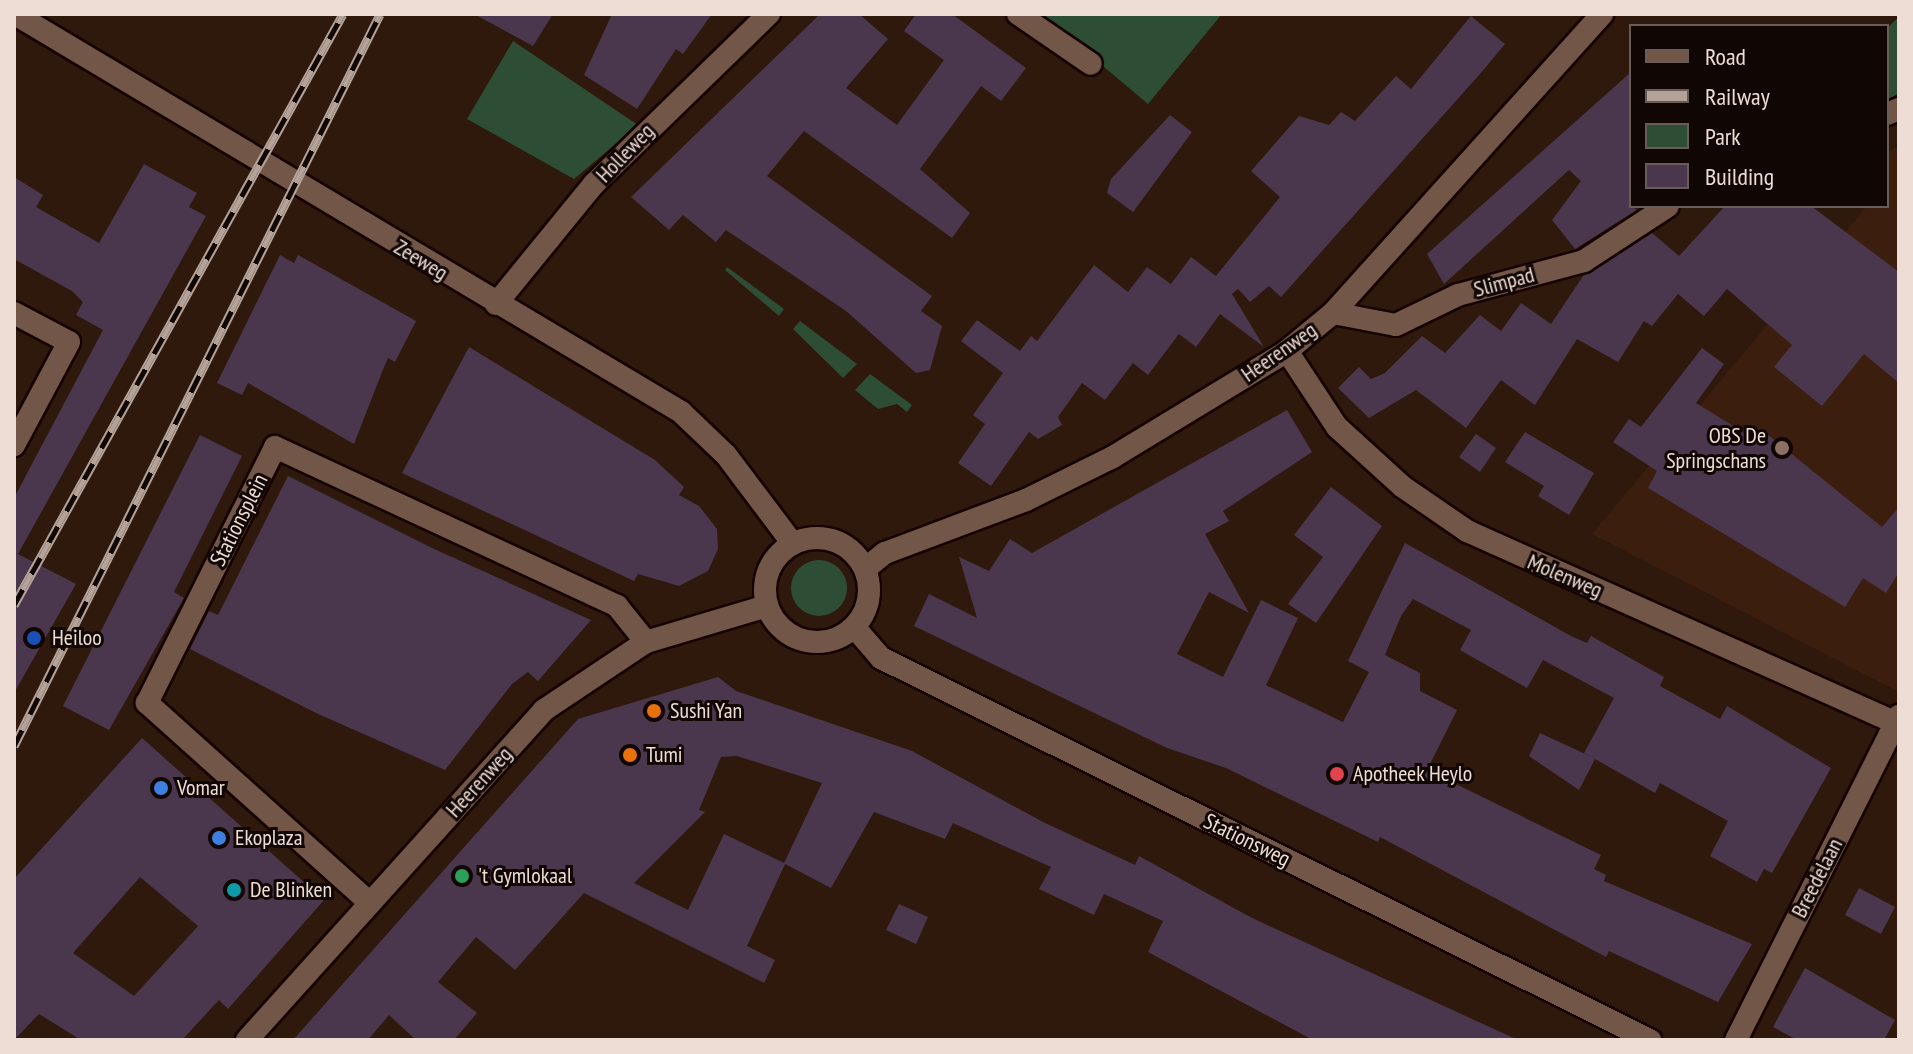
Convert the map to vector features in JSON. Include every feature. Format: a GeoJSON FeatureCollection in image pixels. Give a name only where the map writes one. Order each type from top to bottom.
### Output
{"type":"FeatureCollection","features":[{"type":"Feature","properties":{"kind":"street","name":"Zeeweg"},"geometry":{"type":"LineString","coordinates":[[15,14],[681,412],[726,455],[793,544]]}},
{"type":"Feature","properties":{"kind":"street","name":"Holleweg"},"geometry":{"type":"LineString","coordinates":[[496,304],[625,151],[769,14]]}},
{"type":"Feature","properties":{"kind":"street"},"geometry":{"type":"LineString","coordinates":[[1018,14],[1091,64]]}},
{"type":"Feature","properties":{"kind":"street","name":"Heerenweg"},"geometry":{"type":"LineString","coordinates":[[865,569],[885,553],[1026,500],[1113,457],[1287,351],[1333,313],[1602,14]]}},
{"type":"Feature","properties":{"kind":"street","name":"Slimpad"},"geometry":{"type":"LineString","coordinates":[[1333,313],[1396,325],[1458,295],[1584,261],[1665,208]]}},
{"type":"Feature","properties":{"kind":"street"},"geometry":{"type":"LineString","coordinates":[[14,313],[69,342],[14,445]]}},
{"type":"Feature","properties":{"kind":"street","name":"Molenweg"},"geometry":{"type":"LineString","coordinates":[[1287,351],[1337,427],[1403,487],[1467,531],[1898,721]]}},
{"type":"Feature","properties":{"kind":"street","name":"Stationsplein"},"geometry":{"type":"LineString","coordinates":[[370,903],[147,703],[275,447],[617,606],[646,642]]}},
{"type":"Feature","properties":{"kind":"street"},"geometry":{"type":"LineString","coordinates":[[793,544],[842,544],[865,569],[869,600],[855,628],[840,638],[805,642],[775,622],[767,606],[768,570],[793,544]]}},
{"type":"Feature","properties":{"kind":"street","name":"Heerenweg"},"geometry":{"type":"LineString","coordinates":[[247,1040],[544,710],[646,642],[767,606]]}},
{"type":"Feature","properties":{"kind":"street","name":"Stationsweg"},"geometry":{"type":"LineString","coordinates":[[855,628],[881,658],[1650,1040]]}},
{"type":"Feature","properties":{"kind":"street","name":"Breedelaan"},"geometry":{"type":"LineString","coordinates":[[1736,1040],[1898,721]]}},
{"type":"Feature","properties":{"kind":"shaded area","name":"OBS De Springschans"},"geometry":{"type":"Polygon","coordinates":[[[1899,147],[1899,692],[1592,534],[1865,208],[1889,208],[1889,151],[1899,147]]]}},
{"type":"Feature","properties":{"kind":"green space"},"geometry":{"type":"Polygon","coordinates":[[[1041,14],[1222,14],[1148,104],[1041,14]]]}},
{"type":"Feature","properties":{"kind":"green space"},"geometry":{"type":"Polygon","coordinates":[[[1899,17],[1899,93],[1889,99],[1889,26],[1899,17]]]}},
{"type":"Feature","properties":{"kind":"green space"},"geometry":{"type":"Polygon","coordinates":[[[513,41],[638,125],[574,179],[467,119],[513,41]]]}},
{"type":"Feature","properties":{"kind":"green space"},"geometry":{"type":"Polygon","coordinates":[[[727,267],[784,309],[779,316],[725,270],[727,267]]]}},
{"type":"Feature","properties":{"kind":"green space"},"geometry":{"type":"Polygon","coordinates":[[[800,321],[857,364],[843,378],[793,329],[800,321]]]}},
{"type":"Feature","properties":{"kind":"green space"},"geometry":{"type":"Polygon","coordinates":[[[870,374],[912,405],[907,412],[897,404],[878,409],[855,390],[870,374]]]}},
{"type":"Feature","properties":{"kind":"green space"},"geometry":{"type":"Polygon","coordinates":[[[819,560],[839,568],[847,588],[839,608],[819,616],[799,608],[791,588],[799,568],[819,560]]]}},
{"type":"Feature","properties":{"kind":"building"},"geometry":{"type":"Polygon","coordinates":[[[474,14],[553,14],[533,46],[474,14]]]}},
{"type":"Feature","properties":{"kind":"building"},"geometry":{"type":"Polygon","coordinates":[[[612,14],[712,14],[683,54],[676,49],[637,109],[584,75],[612,14]]]}},
{"type":"Feature","properties":{"kind":"building"},"geometry":{"type":"Polygon","coordinates":[[[820,14],[859,14],[888,39],[846,88],[897,125],[944,60],[904,31],[916,14],[952,14],[1026,68],[1001,101],[981,86],[920,169],[970,213],[952,238],[804,131],[767,176],[932,296],[921,311],[942,326],[930,370],[916,373],[846,311],[726,230],[716,242],[683,215],[669,230],[631,197],[820,14]]]}},
{"type":"Feature","properties":{"kind":"building"},"geometry":{"type":"Polygon","coordinates":[[[1471,16],[1505,44],[1480,74],[1281,297],[1269,286],[1250,302],[1238,289],[1232,294],[1264,347],[1220,314],[1196,347],[1179,334],[1148,375],[1133,363],[1105,400],[1082,383],[1058,417],[1062,425],[1038,439],[1029,432],[991,486],[958,463],[985,424],[973,415],[1003,373],[961,341],[977,320],[1020,351],[1031,336],[1037,341],[1094,265],[1128,292],[1147,267],[1171,284],[1191,257],[1216,276],[1280,197],[1251,171],[1299,116],[1329,125],[1341,112],[1355,121],[1396,76],[1411,89],[1471,16]]]}},
{"type":"Feature","properties":{"kind":"building"},"geometry":{"type":"Polygon","coordinates":[[[1629,74],[1629,208],[1637,210],[1575,249],[1552,220],[1581,181],[1569,170],[1444,284],[1427,254],[1629,74]]]}},
{"type":"Feature","properties":{"kind":"building"},"geometry":{"type":"Polygon","coordinates":[[[1170,115],[1192,132],[1133,212],[1107,193],[1111,179],[1170,115]]]}},
{"type":"Feature","properties":{"kind":"building"},"geometry":{"type":"Polygon","coordinates":[[[144,164],[197,193],[189,207],[206,216],[18,554],[76,584],[14,693],[14,498],[103,330],[76,315],[83,302],[72,291],[14,259],[14,177],[43,195],[36,207],[99,243],[144,164]]]}},
{"type":"Feature","properties":{"kind":"building"},"geometry":{"type":"Polygon","coordinates":[[[1723,208],[1814,208],[1899,272],[1899,383],[1864,354],[1822,406],[1774,367],[1792,345],[1727,289],[1704,316],[1678,294],[1652,326],[1644,321],[1618,362],[1577,339],[1535,405],[1501,380],[1466,428],[1416,390],[1369,418],[1338,388],[1359,367],[1371,379],[1385,373],[1422,336],[1445,353],[1480,315],[1501,331],[1521,303],[1551,324],[1583,276],[1652,233],[1679,256],[1723,208]]]}},
{"type":"Feature","properties":{"kind":"building"},"geometry":{"type":"Polygon","coordinates":[[[280,255],[294,263],[298,255],[416,321],[395,362],[388,358],[354,444],[248,383],[242,395],[217,383],[280,255]]]}},
{"type":"Feature","properties":{"kind":"building"},"geometry":{"type":"Polygon","coordinates":[[[469,347],[655,460],[684,487],[679,495],[699,506],[717,529],[718,549],[708,571],[679,586],[638,574],[634,581],[402,473],[469,347]]]}},
{"type":"Feature","properties":{"kind":"building"},"geometry":{"type":"Polygon","coordinates":[[[1702,348],[1724,364],[1696,403],[1754,439],[1762,430],[1882,527],[1899,507],[1899,572],[1886,593],[1863,578],[1845,607],[1648,488],[1657,471],[1613,442],[1629,419],[1641,427],[1702,348]]]}},
{"type":"Feature","properties":{"kind":"building"},"geometry":{"type":"Polygon","coordinates":[[[1287,410],[1312,452],[1223,511],[1229,521],[1205,534],[1249,613],[1209,592],[1177,654],[1223,677],[1261,600],[1298,618],[1266,685],[1343,722],[1369,672],[1348,661],[1405,543],[1571,636],[1587,643],[1591,636],[1664,677],[1660,686],[1720,719],[1727,706],[1831,768],[1772,873],[1764,869],[1757,882],[1710,856],[1728,821],[1660,783],[1655,793],[1595,759],[1579,790],[1529,756],[1540,733],[1594,758],[1584,753],[1614,698],[1543,660],[1527,688],[1460,650],[1471,630],[1413,599],[1401,616],[1385,655],[1420,673],[1420,691],[1457,710],[1427,770],[1601,855],[1594,869],[1606,875],[1604,881],[1752,944],[1718,1002],[1609,951],[1606,957],[1380,837],[1378,842],[1226,768],[1167,748],[914,626],[929,594],[977,618],[959,557],[989,571],[1010,539],[1032,553],[1287,410]]]}},
{"type":"Feature","properties":{"kind":"building"},"geometry":{"type":"Polygon","coordinates":[[[1525,432],[1594,473],[1569,515],[1538,496],[1544,486],[1505,462],[1525,432]]]}},
{"type":"Feature","properties":{"kind":"building"},"geometry":{"type":"Polygon","coordinates":[[[1476,434],[1496,448],[1480,472],[1459,457],[1476,434]]]}},
{"type":"Feature","properties":{"kind":"building"},"geometry":{"type":"Polygon","coordinates":[[[200,435],[242,456],[174,592],[184,598],[109,730],[63,706],[200,435]]]}},
{"type":"Feature","properties":{"kind":"building"},"geometry":{"type":"Polygon","coordinates":[[[288,476],[432,548],[591,620],[538,681],[528,672],[512,684],[445,770],[316,713],[190,649],[209,611],[218,615],[288,476]]]}},
{"type":"Feature","properties":{"kind":"building"},"geometry":{"type":"Polygon","coordinates":[[[1331,487],[1382,526],[1316,623],[1288,604],[1323,557],[1294,535],[1331,487]]]}},
{"type":"Feature","properties":{"kind":"building"},"geometry":{"type":"Polygon","coordinates":[[[718,677],[736,691],[912,751],[1043,822],[1135,865],[1139,856],[1252,918],[1518,1040],[1313,1040],[1148,952],[1163,921],[1104,894],[1094,915],[1039,889],[1051,867],[953,823],[945,839],[874,812],[831,888],[785,864],[747,946],[775,960],[764,983],[584,893],[515,970],[476,937],[438,982],[477,1013],[454,1040],[416,1040],[389,1015],[368,1040],[293,1040],[578,719],[718,677]],[[737,756],[721,757],[699,810],[705,812],[634,883],[688,910],[724,834],[784,863],[822,783],[737,756]]]}},
{"type":"Feature","properties":{"kind":"building","name":"De Blinken"},"geometry":{"type":"Polygon","coordinates":[[[142,738],[324,900],[228,1009],[219,1000],[182,1040],[81,1040],[39,1014],[14,1040],[14,879],[142,738]],[[140,877],[73,953],[134,996],[198,926],[140,877]]]}},
{"type":"Feature","properties":{"kind":"building"},"geometry":{"type":"Polygon","coordinates":[[[1859,888],[1895,907],[1881,934],[1845,915],[1859,888]]]}},
{"type":"Feature","properties":{"kind":"building"},"geometry":{"type":"Polygon","coordinates":[[[899,904],[928,917],[916,944],[886,930],[899,904]]]}},
{"type":"Feature","properties":{"kind":"building"},"geometry":{"type":"Polygon","coordinates":[[[1805,968],[1895,1020],[1884,1040],[1797,1040],[1773,1027],[1805,968]]]}},
{"type":"Feature","properties":{"kind":"railway"},"geometry":{"type":"LineString","coordinates":[[14,605],[343,14]]}},
{"type":"Feature","properties":{"kind":"railway"},"geometry":{"type":"LineString","coordinates":[[14,746],[380,14]]}},
{"type":"Feature","properties":{"kind":"place","name":"OBS De Springschans"},"geometry":{"type":"Point","coordinates":[1782,448]}},
{"type":"Feature","properties":{"kind":"place","name":"Heiloo"},"geometry":{"type":"Point","coordinates":[34,638]}},
{"type":"Feature","properties":{"kind":"place","name":"Sushi Yan"},"geometry":{"type":"Point","coordinates":[654,711]}},
{"type":"Feature","properties":{"kind":"place","name":"Tumi"},"geometry":{"type":"Point","coordinates":[630,755]}},
{"type":"Feature","properties":{"kind":"place","name":"Apotheek Heylo"},"geometry":{"type":"Point","coordinates":[1337,774]}},
{"type":"Feature","properties":{"kind":"place","name":"Vomar"},"geometry":{"type":"Point","coordinates":[161,788]}},
{"type":"Feature","properties":{"kind":"place","name":"Ekoplaza"},"geometry":{"type":"Point","coordinates":[219,838]}},
{"type":"Feature","properties":{"kind":"place","name":"'t Gymlokaal"},"geometry":{"type":"Point","coordinates":[462,876]}},
{"type":"Feature","properties":{"kind":"place","name":"De Blinken"},"geometry":{"type":"Point","coordinates":[234,890]}}]}
